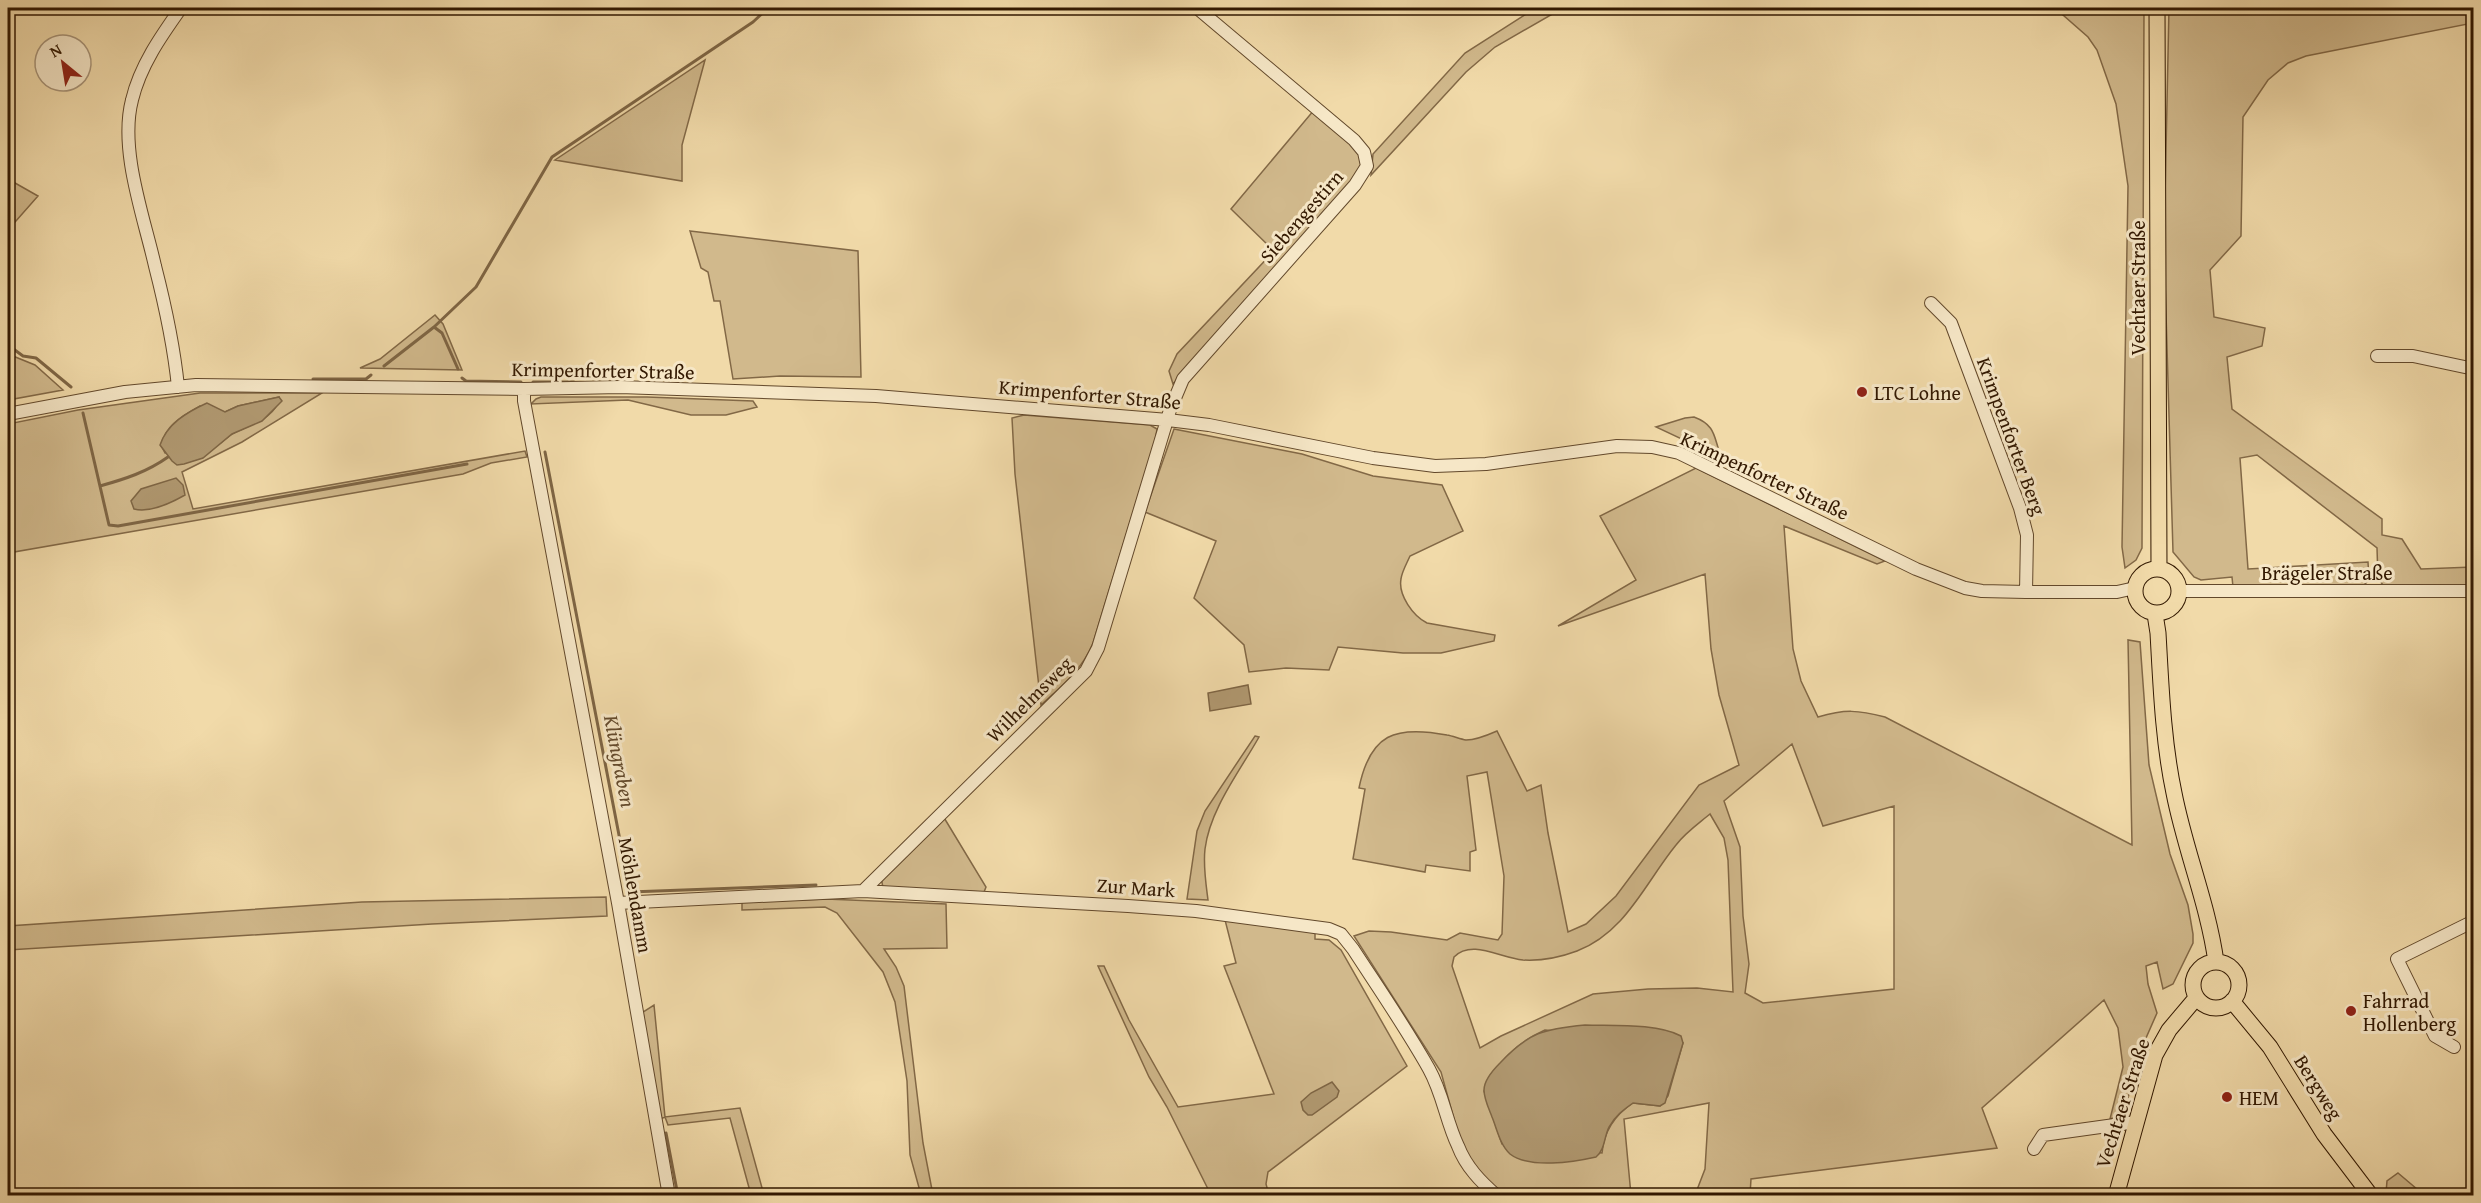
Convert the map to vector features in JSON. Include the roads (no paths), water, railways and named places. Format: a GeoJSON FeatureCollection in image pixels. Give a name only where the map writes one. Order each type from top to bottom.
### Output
{"type":"FeatureCollection","features":[{"type":"Feature","properties":{"kind":"main road","name":"Vechtaer Straße"},"geometry":{"type":"LineString","coordinates":[[2157,8],[2159,568]]}},
{"type":"Feature","properties":{"kind":"main road"},"geometry":{"type":"LineString","coordinates":[[2159,568],[2173,575],[2180,591],[2172,608],[2155,614],[2140,605],[2135,596],[2135,588],[2143,573],[2159,568]]}},
{"type":"Feature","properties":{"kind":"main road"},"geometry":{"type":"LineString","coordinates":[[2155,614],[2167,753],[2174,793],[2216,962]]}},
{"type":"Feature","properties":{"kind":"main road"},"geometry":{"type":"LineString","coordinates":[[2216,962],[2228,966],[2237,976],[2238,989],[2232,1001],[2220,1008],[2207,1007],[2196,998],[2192,985],[2197,971],[2208,963],[2216,962]]}},
{"type":"Feature","properties":{"kind":"main road","name":"Vechtaer Straße"},"geometry":{"type":"LineString","coordinates":[[2116,1196],[2155,1055],[2169,1030],[2196,998]]}},
{"type":"Feature","properties":{"kind":"main road","name":"Bergweg"},"geometry":{"type":"LineString","coordinates":[[2232,1001],[2270,1047],[2324,1134],[2371,1196]]}},
{"type":"Feature","properties":{"kind":"street"},"geometry":{"type":"LineString","coordinates":[[178,387],[156,267],[134,183],[128,118],[142,70],[162,34],[181,8]]}},
{"type":"Feature","properties":{"kind":"street","name":"Siebengestirn"},"geometry":{"type":"LineString","coordinates":[[1168,420],[1183,379],[1355,185],[1367,166],[1364,152],[1354,140],[1197,8]]}},
{"type":"Feature","properties":{"kind":"street","name":"Krimpenforter Berg"},"geometry":{"type":"LineString","coordinates":[[1931,303],[1951,323],[2020,508],[2027,535],[2026,592]]}},
{"type":"Feature","properties":{"kind":"street"},"geometry":{"type":"LineString","coordinates":[[2377,356],[2413,356],[2474,369]]}},
{"type":"Feature","properties":{"kind":"street","name":"Krimpenforter Straße"},"geometry":{"type":"LineString","coordinates":[[8,414],[124,392],[196,385],[524,389],[620,387],[876,396],[1168,420],[1209,425],[1373,458],[1435,466],[1486,464],[1595,447],[1652,447],[1679,453],[1947,582],[1982,591],[2117,592],[2135,588]]}},
{"type":"Feature","properties":{"kind":"street","name":"Möhlendamm"},"geometry":{"type":"LineString","coordinates":[[524,389],[526,413],[618,903],[669,1196]]}},
{"type":"Feature","properties":{"kind":"street","name":"Wilhelmsweg"},"geometry":{"type":"LineString","coordinates":[[863,891],[1086,671],[1098,648],[1168,420]]}},
{"type":"Feature","properties":{"kind":"street","name":"Brägeler Straße"},"geometry":{"type":"LineString","coordinates":[[2180,591],[2474,591]]}},
{"type":"Feature","properties":{"kind":"street","name":"Zur Mark"},"geometry":{"type":"LineString","coordinates":[[618,903],[863,891],[1185,910],[1329,929],[1341,934],[1353,949],[1428,1068],[1443,1099],[1458,1147],[1466,1162],[1482,1183],[1497,1196]]}},
{"type":"Feature","properties":{"kind":"street"},"geometry":{"type":"LineString","coordinates":[[2454,1047],[2435,1036],[2397,959],[2474,921]]}},
{"type":"Feature","properties":{"kind":"street"},"geometry":{"type":"LineString","coordinates":[[2034,1149],[2043,1135],[2136,1122]]}},
{"type":"Feature","properties":{"kind":"waterway"},"geometry":{"type":"LineString","coordinates":[[384,366],[434,327],[476,287],[552,157],[753,22],[768,8]]}},
{"type":"Feature","properties":{"kind":"waterway"},"geometry":{"type":"LineString","coordinates":[[434,327],[442,333],[458,369]]}},
{"type":"Feature","properties":{"kind":"waterway"},"geometry":{"type":"LineString","coordinates":[[8,345],[23,356],[36,358],[71,387]]}},
{"type":"Feature","properties":{"kind":"waterway"},"geometry":{"type":"LineString","coordinates":[[313,379],[366,379],[371,375]]}},
{"type":"Feature","properties":{"kind":"waterway"},"geometry":{"type":"LineString","coordinates":[[462,378],[466,381],[521,382]]}},
{"type":"Feature","properties":{"kind":"waterway"},"geometry":{"type":"LineString","coordinates":[[533,382],[574,382]]}},
{"type":"Feature","properties":{"kind":"waterway"},"geometry":{"type":"LineString","coordinates":[[83,413],[109,525],[118,526],[467,464]]}},
{"type":"Feature","properties":{"kind":"waterway","name":"Klüngraben"},"geometry":{"type":"LineString","coordinates":[[545,452],[630,892],[816,885]]}},
{"type":"Feature","properties":{"kind":"waterway"},"geometry":{"type":"LineString","coordinates":[[100,486],[136,474],[168,457]]}},
{"type":"Feature","properties":{"kind":"waterway"},"geometry":{"type":"LineString","coordinates":[[666,1133],[678,1196]]}},
{"type":"Feature","properties":{"kind":"place","name":"LTC Lohne"},"geometry":{"type":"Point","coordinates":[1862,392]}},
{"type":"Feature","properties":{"kind":"place","name":"Fahrrad Hollenberg"},"geometry":{"type":"Point","coordinates":[2351,1011]}},
{"type":"Feature","properties":{"kind":"place","name":"HEM"},"geometry":{"type":"Point","coordinates":[2227,1097]}}]}
